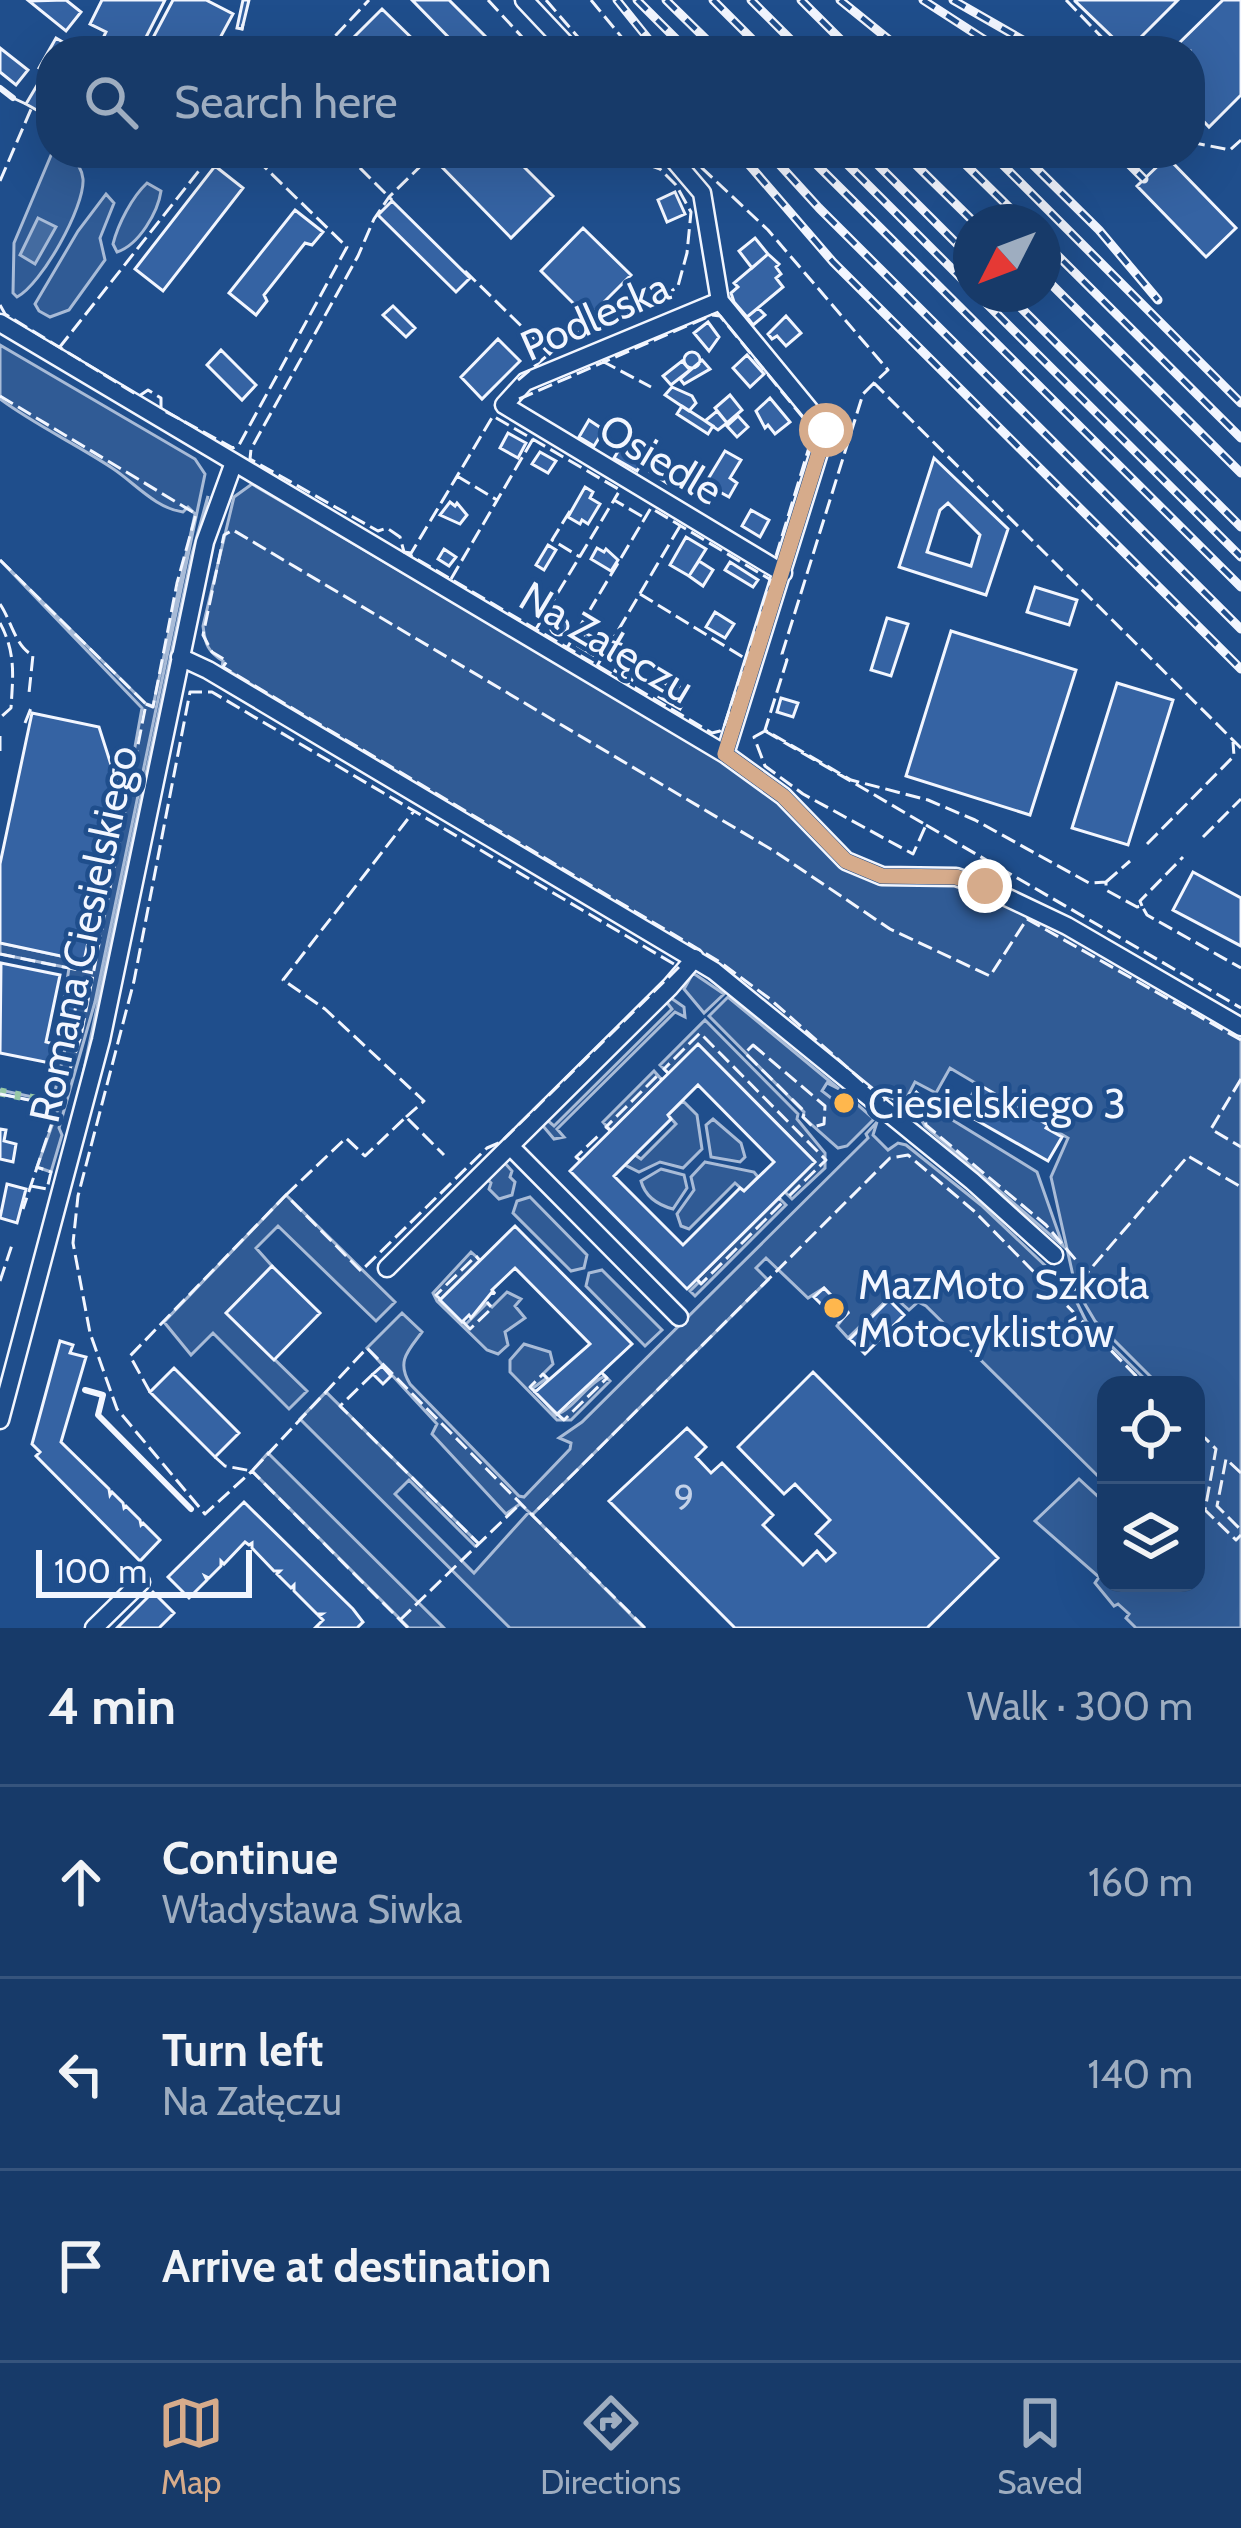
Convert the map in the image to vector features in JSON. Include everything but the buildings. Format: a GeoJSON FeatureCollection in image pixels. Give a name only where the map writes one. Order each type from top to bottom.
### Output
{"type":"FeatureCollection","features":[{"type":"Feature","properties":{"kind":"street"},"geometry":{"type":"LineString","coordinates":[[524,0],[558,36]]}},
{"type":"Feature","properties":{"kind":"street"},"geometry":{"type":"LineString","coordinates":[[681,168],[702,193],[720,301],[826,430],[725,754]]}},
{"type":"Feature","properties":{"kind":"street","name":"Podleska"},"geometry":{"type":"LineString","coordinates":[[504,406],[525,382],[720,301]]}},
{"type":"Feature","properties":{"kind":"street","name":"Na Załęczu"},"geometry":{"type":"LineString","coordinates":[[0,323],[725,754],[783,796],[846,861],[882,876],[956,877],[985,886],[1067,926],[1241,1027]]}},
{"type":"Feature","properties":{"kind":"street","name":"Osiedle"},"geometry":{"type":"LineString","coordinates":[[504,406],[783,573]]}},
{"type":"Feature","properties":{"kind":"street","name":"Romana Ciesielskiego"},"geometry":{"type":"LineString","coordinates":[[0,1420],[100,1040],[212,517],[233,465]]}},
{"type":"Feature","properties":{"kind":"street"},"geometry":{"type":"LineString","coordinates":[[180,657],[694,958],[750,997],[1054,1255]]}},
{"type":"Feature","properties":{"kind":"street"},"geometry":{"type":"LineString","coordinates":[[386,1268],[694,958]]}},
{"type":"Feature","properties":{"kind":"street"},"geometry":{"type":"LineString","coordinates":[[510,1146],[679,1317]]}},
{"type":"Feature","properties":{"kind":"street"},"geometry":{"type":"LineString","coordinates":[[94,1628],[141,1582]]}},
{"type":"Feature","properties":{"kind":"shaded area"},"geometry":{"type":"Polygon","coordinates":[[[46,168],[79,168],[82,192],[69,225],[49,262],[17,297],[13,293],[14,243],[46,168]]]}},
{"type":"Feature","properties":{"kind":"shaded area"},"geometry":{"type":"Polygon","coordinates":[[[147,183],[161,191],[156,208],[140,235],[117,252],[113,244],[118,228],[147,183]]]}},
{"type":"Feature","properties":{"kind":"shaded area"},"geometry":{"type":"Polygon","coordinates":[[[106,194],[114,203],[100,238],[105,260],[69,310],[50,317],[35,304],[106,194]]]}},
{"type":"Feature","properties":{"kind":"shaded area"},"geometry":{"type":"Polygon","coordinates":[[[38,218],[56,227],[35,264],[20,255],[38,218]]]}},
{"type":"Feature","properties":{"kind":"shaded area"},"geometry":{"type":"Polygon","coordinates":[[[0,345],[195,459],[205,474],[95,1002],[51,1172],[37,1167],[59,1106],[0,1094],[0,1090],[42,1099],[45,1089],[55,1091],[77,998],[65,994],[69,968],[0,954],[0,943],[84,961],[120,793],[127,791],[142,708],[0,560],[153,706],[195,514],[188,507],[183,512],[173,510],[154,500],[112,468],[0,399],[0,345]]]}},
{"type":"Feature","properties":{"kind":"shaded area"},"geometry":{"type":"Polygon","coordinates":[[[252,484],[720,759],[786,809],[840,864],[965,883],[1000,897],[1241,1032],[1241,1628],[1136,1628],[1126,1618],[1129,1614],[1102,1592],[1205,1592],[1205,1376],[1150,1376],[1095,1321],[1076,1289],[1051,1177],[1068,1138],[950,1068],[936,1093],[915,1082],[904,1103],[889,1097],[885,1101],[713,961],[222,667],[223,661],[208,647],[203,626],[234,497],[252,484]]]}},
{"type":"Feature","properties":{"kind":"shaded area"},"geometry":{"type":"Polygon","coordinates":[[[208,496],[83,1074],[192,554],[208,496]]]}},
{"type":"Feature","properties":{"kind":"shaded area"},"geometry":{"type":"Polygon","coordinates":[[[693,973],[724,994],[704,1013],[684,989],[693,973]]]}},
{"type":"Feature","properties":{"kind":"shaded area"},"geometry":{"type":"Polygon","coordinates":[[[728,997],[839,1089],[827,1083],[822,1091],[849,1112],[854,1106],[842,1091],[874,1119],[847,1146],[838,1148],[803,1117],[804,1112],[709,1016],[728,997]]]}},
{"type":"Feature","properties":{"kind":"shaded area"},"geometry":{"type":"Polygon","coordinates":[[[671,998],[684,1007],[685,1017],[675,1012],[557,1129],[564,1137],[554,1139],[543,1126],[546,1119],[554,1126],[672,1009],[665,1000],[671,998]]]}},
{"type":"Feature","properties":{"kind":"shaded area"},"geometry":{"type":"Polygon","coordinates":[[[705,1020],[798,1114],[797,1119],[825,1153],[825,1168],[792,1199],[785,1192],[814,1161],[699,1045],[669,1074],[660,1065],[705,1020]]]}},
{"type":"Feature","properties":{"kind":"shaded area"},"geometry":{"type":"Polygon","coordinates":[[[654,1071],[662,1080],[611,1131],[603,1122],[654,1071]]]}},
{"type":"Feature","properties":{"kind":"shaded area"},"geometry":{"type":"Polygon","coordinates":[[[683,1101],[697,1115],[702,1149],[683,1168],[660,1162],[639,1172],[625,1165],[635,1155],[641,1159],[676,1124],[668,1115],[683,1101]]]}},
{"type":"Feature","properties":{"kind":"shaded area"},"geometry":{"type":"Polygon","coordinates":[[[928,1105],[1037,1172],[1063,1246],[925,1126],[922,1121],[928,1105]]]}},
{"type":"Feature","properties":{"kind":"shaded area"},"geometry":{"type":"Polygon","coordinates":[[[713,1119],[741,1143],[745,1157],[740,1162],[711,1157],[706,1125],[713,1119]]]}},
{"type":"Feature","properties":{"kind":"shaded area"},"geometry":{"type":"Polygon","coordinates":[[[877,1122],[873,1135],[888,1150],[898,1143],[906,1145],[981,1205],[1051,1271],[1065,1278],[1086,1321],[1142,1376],[1097,1376],[1097,1475],[926,1306],[918,1302],[909,1310],[892,1295],[848,1338],[837,1326],[848,1312],[824,1288],[808,1298],[766,1258],[756,1268],[768,1280],[532,1515],[644,1628],[510,1628],[300,1419],[326,1392],[478,1543],[475,1546],[409,1480],[395,1494],[474,1573],[529,1512],[520,1504],[506,1514],[432,1434],[437,1424],[367,1348],[402,1313],[422,1332],[404,1362],[410,1384],[524,1497],[570,1449],[571,1443],[559,1438],[582,1422],[868,1138],[866,1134],[877,1122]]]}},
{"type":"Feature","properties":{"kind":"shaded area"},"geometry":{"type":"Polygon","coordinates":[[[503,1161],[515,1182],[512,1195],[499,1199],[486,1178],[503,1161]]]}},
{"type":"Feature","properties":{"kind":"shaded area"},"geometry":{"type":"Polygon","coordinates":[[[705,1162],[754,1172],[758,1177],[744,1191],[735,1183],[689,1229],[681,1226],[677,1214],[694,1190],[691,1177],[705,1162]]]}},
{"type":"Feature","properties":{"kind":"shaded area"},"geometry":{"type":"Polygon","coordinates":[[[661,1169],[684,1175],[687,1188],[673,1209],[653,1199],[641,1181],[661,1169]]]}},
{"type":"Feature","properties":{"kind":"shaded area"},"geometry":{"type":"Polygon","coordinates":[[[286,1195],[395,1302],[376,1321],[278,1226],[256,1248],[272,1266],[227,1313],[307,1391],[289,1409],[213,1333],[191,1355],[164,1322],[286,1195]]]}},
{"type":"Feature","properties":{"kind":"shaded area"},"geometry":{"type":"Polygon","coordinates":[[[530,1197],[587,1255],[584,1268],[571,1271],[513,1213],[517,1201],[530,1197]]]}},
{"type":"Feature","properties":{"kind":"shaded area"},"geometry":{"type":"Polygon","coordinates":[[[779,1198],[786,1205],[695,1296],[690,1291],[697,1279],[779,1198]]]}},
{"type":"Feature","properties":{"kind":"shaded area"},"geometry":{"type":"Polygon","coordinates":[[[471,1252],[480,1260],[440,1300],[466,1324],[487,1303],[492,1307],[507,1292],[521,1299],[515,1306],[525,1318],[505,1332],[508,1345],[498,1354],[487,1350],[433,1293],[471,1252]]]}},
{"type":"Feature","properties":{"kind":"shaded area"},"geometry":{"type":"Polygon","coordinates":[[[602,1270],[662,1330],[645,1346],[586,1286],[589,1273],[602,1270]]]}},
{"type":"Feature","properties":{"kind":"shaded area"},"geometry":{"type":"Polygon","coordinates":[[[524,1344],[550,1352],[553,1364],[543,1374],[547,1378],[533,1388],[556,1415],[599,1379],[605,1376],[610,1381],[571,1420],[557,1420],[510,1372],[510,1360],[524,1344]]]}},
{"type":"Feature","properties":{"kind":"shaded area"},"geometry":{"type":"Polygon","coordinates":[[[268,1453],[444,1628],[409,1628],[252,1471],[268,1453]]]}},
{"type":"Feature","properties":{"kind":"shaded area"},"geometry":{"type":"Polygon","coordinates":[[[1079,1479],[1097,1496],[1097,1575],[1035,1521],[1079,1479]]]}},
{"type":"Feature","properties":{"kind":"railway"},"geometry":{"type":"LineString","coordinates":[[617,0],[646,36]]}},
{"type":"Feature","properties":{"kind":"railway"},"geometry":{"type":"LineString","coordinates":[[637,0],[673,36]]}},
{"type":"Feature","properties":{"kind":"railway"},"geometry":{"type":"LineString","coordinates":[[666,0],[703,36]]}},
{"type":"Feature","properties":{"kind":"railway"},"geometry":{"type":"LineString","coordinates":[[713,0],[749,36]]}},
{"type":"Feature","properties":{"kind":"railway"},"geometry":{"type":"LineString","coordinates":[[751,0],[787,36]]}},
{"type":"Feature","properties":{"kind":"railway"},"geometry":{"type":"LineString","coordinates":[[801,0],[837,36]]}},
{"type":"Feature","properties":{"kind":"railway"},"geometry":{"type":"LineString","coordinates":[[840,0],[884,36]]}},
{"type":"Feature","properties":{"kind":"railway"},"geometry":{"type":"LineString","coordinates":[[923,0],[979,36]]}},
{"type":"Feature","properties":{"kind":"railway"},"geometry":{"type":"LineString","coordinates":[[953,0],[1016,36]]}},
{"type":"Feature","properties":{"kind":"railway"},"geometry":{"type":"LineString","coordinates":[[752,168],[833,262],[1241,669]]}},
{"type":"Feature","properties":{"kind":"railway"},"geometry":{"type":"LineString","coordinates":[[783,168],[1241,629]]}},
{"type":"Feature","properties":{"kind":"railway"},"geometry":{"type":"LineString","coordinates":[[820,168],[1241,587]]}},
{"type":"Feature","properties":{"kind":"railway"},"geometry":{"type":"LineString","coordinates":[[851,168],[953,270]]}},
{"type":"Feature","properties":{"kind":"railway"},"geometry":{"type":"LineString","coordinates":[[881,168],[953,240]]}},
{"type":"Feature","properties":{"kind":"railway"},"geometry":{"type":"LineString","coordinates":[[919,168],[956,204]]}},
{"type":"Feature","properties":{"kind":"railway"},"geometry":{"type":"LineString","coordinates":[[969,168],[1006,204]]}},
{"type":"Feature","properties":{"kind":"railway"},"geometry":{"type":"LineString","coordinates":[[1006,168],[1241,403]]}},
{"type":"Feature","properties":{"kind":"railway"},"geometry":{"type":"LineString","coordinates":[[1036,168],[1099,230],[1158,300]]}},
{"type":"Feature","properties":{"kind":"railway"},"geometry":{"type":"LineString","coordinates":[[1133,168],[1144,179]]}},
{"type":"Feature","properties":{"kind":"railway"},"geometry":{"type":"LineString","coordinates":[[1061,259],[1241,438]]}},
{"type":"Feature","properties":{"kind":"railway"},"geometry":{"type":"LineString","coordinates":[[1061,294],[1241,473]]}},
{"type":"Feature","properties":{"kind":"railway"},"geometry":{"type":"LineString","coordinates":[[995,312],[1241,557]]}},
{"type":"Feature","properties":{"kind":"railway"},"geometry":{"type":"LineString","coordinates":[[1025,312],[1241,527]]}},
{"type":"Feature","properties":{"kind":"hedge"},"geometry":{"type":"LineString","coordinates":[[0,1092],[45,1101],[46,1093]]}},
{"type":"Feature","properties":{"kind":"fence"},"geometry":{"type":"LineString","coordinates":[[335,36],[369,0]]}},
{"type":"Feature","properties":{"kind":"fence"},"geometry":{"type":"LineString","coordinates":[[488,0],[521,36]]}},
{"type":"Feature","properties":{"kind":"fence"},"geometry":{"type":"LineString","coordinates":[[546,0],[577,36]]}},
{"type":"Feature","properties":{"kind":"fence"},"geometry":{"type":"LineString","coordinates":[[591,0],[621,36]]}},
{"type":"Feature","properties":{"kind":"fence"},"geometry":{"type":"LineString","coordinates":[[1066,0],[1101,36]]}},
{"type":"Feature","properties":{"kind":"fence"},"geometry":{"type":"LineString","coordinates":[[241,36],[243,24]]}},
{"type":"Feature","properties":{"kind":"fence"},"geometry":{"type":"LineString","coordinates":[[13,98],[26,104]]}},
{"type":"Feature","properties":{"kind":"fence"},"geometry":{"type":"LineString","coordinates":[[0,181],[32,107]]}},
{"type":"Feature","properties":{"kind":"fence"},"geometry":{"type":"LineString","coordinates":[[1205,145],[1230,150],[1241,140]]}},
{"type":"Feature","properties":{"kind":"fence"},"geometry":{"type":"LineString","coordinates":[[59,348],[201,168]]}},
{"type":"Feature","properties":{"kind":"fence"},"geometry":{"type":"LineString","coordinates":[[0,305],[5,314],[139,396],[148,390],[161,398],[161,409],[233,448],[239,445],[347,247],[265,168]]}},
{"type":"Feature","properties":{"kind":"fence"},"geometry":{"type":"LineString","coordinates":[[360,168],[392,200]]}},
{"type":"Feature","properties":{"kind":"fence"},"geometry":{"type":"LineString","coordinates":[[411,553],[404,552],[400,537],[387,528],[378,531],[250,459],[251,449],[374,219],[419,168]]}},
{"type":"Feature","properties":{"kind":"fence"},"geometry":{"type":"LineString","coordinates":[[518,380],[572,335],[660,300],[678,286],[691,212],[676,185],[657,168]]}},
{"type":"Feature","properties":{"kind":"fence"},"geometry":{"type":"LineString","coordinates":[[702,168],[768,230],[888,370],[874,383],[1241,748]]}},
{"type":"Feature","properties":{"kind":"fence"},"geometry":{"type":"LineString","coordinates":[[465,271],[551,355]]}},
{"type":"Feature","properties":{"kind":"fence"},"geometry":{"type":"LineString","coordinates":[[519,399],[712,315],[720,316],[814,431],[776,556]]}},
{"type":"Feature","properties":{"kind":"fence"},"geometry":{"type":"LineString","coordinates":[[602,361],[651,387]]}},
{"type":"Feature","properties":{"kind":"fence"},"geometry":{"type":"LineString","coordinates":[[874,383],[863,394],[782,654],[787,660],[765,730],[851,780],[928,800],[975,820],[1089,883],[1106,882],[1106,890],[1142,906],[1147,915],[1241,968]]}},
{"type":"Feature","properties":{"kind":"fence"},"geometry":{"type":"LineString","coordinates":[[0,396],[196,514],[153,707],[146,704]]}},
{"type":"Feature","properties":{"kind":"fence"},"geometry":{"type":"LineString","coordinates":[[567,648],[651,508],[771,580],[725,724],[712,733],[410,555],[493,416],[620,490],[614,500]]}},
{"type":"Feature","properties":{"kind":"fence"},"geometry":{"type":"LineString","coordinates":[[451,579],[533,439]]}},
{"type":"Feature","properties":{"kind":"fence"},"geometry":{"type":"LineString","coordinates":[[457,476],[497,500]]}},
{"type":"Feature","properties":{"kind":"fence"},"geometry":{"type":"LineString","coordinates":[[536,629],[614,500],[645,518]]}},
{"type":"Feature","properties":{"kind":"fence"},"geometry":{"type":"LineString","coordinates":[[570,511],[552,540],[580,557]]}},
{"type":"Feature","properties":{"kind":"fence"},"geometry":{"type":"LineString","coordinates":[[597,666],[680,526]]}},
{"type":"Feature","properties":{"kind":"fence"},"geometry":{"type":"LineString","coordinates":[[1241,1040],[1027,919],[990,976],[890,929],[774,851],[233,530],[224,535],[203,635],[212,652],[227,661],[223,667],[720,962],[770,999],[884,1100],[889,1094],[903,1101],[914,1090],[933,1108],[925,1117],[926,1125],[1046,1225],[1087,1273],[1188,1156],[1241,1187]]}},
{"type":"Feature","properties":{"kind":"fence"},"geometry":{"type":"LineString","coordinates":[[0,560],[146,704],[81,1036],[23,1209]]}},
{"type":"Feature","properties":{"kind":"fence"},"geometry":{"type":"LineString","coordinates":[[640,594],[746,659]]}},
{"type":"Feature","properties":{"kind":"fence"},"geometry":{"type":"LineString","coordinates":[[0,604],[18,640],[33,655],[29,693]]}},
{"type":"Feature","properties":{"kind":"fence"},"geometry":{"type":"LineString","coordinates":[[0,623],[9,644],[13,675],[11,708],[0,718]]}},
{"type":"Feature","properties":{"kind":"fence"},"geometry":{"type":"LineString","coordinates":[[150,1392],[130,1356],[286,1195],[361,1271],[679,967],[212,692],[190,692],[134,981],[78,1196],[73,1243],[90,1333],[117,1409],[205,1514],[252,1471],[408,1628]]}},
{"type":"Feature","properties":{"kind":"fence"},"geometry":{"type":"LineString","coordinates":[[25,723],[31,708]]}},
{"type":"Feature","properties":{"kind":"fence"},"geometry":{"type":"LineString","coordinates":[[765,731],[926,825],[913,854],[803,794],[765,766],[754,737],[765,731]]}},
{"type":"Feature","properties":{"kind":"fence"},"geometry":{"type":"LineString","coordinates":[[0,736],[0,753]]}},
{"type":"Feature","properties":{"kind":"fence"},"geometry":{"type":"LineString","coordinates":[[1147,844],[1234,756],[1233,742]]}},
{"type":"Feature","properties":{"kind":"fence"},"geometry":{"type":"LineString","coordinates":[[1203,837],[1241,799]]}},
{"type":"Feature","properties":{"kind":"fence"},"geometry":{"type":"LineString","coordinates":[[406,1117],[424,1101],[325,1009],[283,980],[414,811]]}},
{"type":"Feature","properties":{"kind":"fence"},"geometry":{"type":"LineString","coordinates":[[926,825],[1241,1008]]}},
{"type":"Feature","properties":{"kind":"fence"},"geometry":{"type":"LineString","coordinates":[[1142,906],[1140,901],[1183,857]]}},
{"type":"Feature","properties":{"kind":"fence"},"geometry":{"type":"LineString","coordinates":[[1106,882],[1130,861]]}},
{"type":"Feature","properties":{"kind":"fence"},"geometry":{"type":"LineString","coordinates":[[0,954],[93,973]]}},
{"type":"Feature","properties":{"kind":"fence"},"geometry":{"type":"LineString","coordinates":[[669,1074],[664,1069],[700,1033],[826,1160],[789,1196],[785,1192]]}},
{"type":"Feature","properties":{"kind":"fence"},"geometry":{"type":"LineString","coordinates":[[753,1045],[825,1106],[824,1124],[813,1127],[803,1117],[805,1112],[745,1053],[753,1045]]}},
{"type":"Feature","properties":{"kind":"fence"},"geometry":{"type":"LineString","coordinates":[[611,1131],[606,1127],[658,1075],[662,1080]]}},
{"type":"Feature","properties":{"kind":"fence"},"geometry":{"type":"LineString","coordinates":[[1241,1079],[1211,1129],[1241,1147]]}},
{"type":"Feature","properties":{"kind":"fence"},"geometry":{"type":"LineString","coordinates":[[0,1094],[59,1106]]}},
{"type":"Feature","properties":{"kind":"fence"},"geometry":{"type":"LineString","coordinates":[[286,1195],[346,1138],[365,1156],[406,1117],[444,1155]]}},
{"type":"Feature","properties":{"kind":"fence"},"geometry":{"type":"LineString","coordinates":[[581,1161],[576,1157],[598,1136],[602,1140]]}},
{"type":"Feature","properties":{"kind":"fence"},"geometry":{"type":"LineString","coordinates":[[645,1628],[532,1515],[890,1158],[908,1155],[974,1211],[1136,1376]]}},
{"type":"Feature","properties":{"kind":"fence"},"geometry":{"type":"LineString","coordinates":[[31,1186],[47,1189],[51,1172],[37,1167]]}},
{"type":"Feature","properties":{"kind":"fence"},"geometry":{"type":"LineString","coordinates":[[697,1279],[701,1284],[783,1202],[779,1198]]}},
{"type":"Feature","properties":{"kind":"fence"},"geometry":{"type":"LineString","coordinates":[[0,1281],[12,1245]]}},
{"type":"Feature","properties":{"kind":"fence"},"geometry":{"type":"LineString","coordinates":[[441,1300],[436,1295],[476,1256],[480,1261]]}},
{"type":"Feature","properties":{"kind":"fence"},"geometry":{"type":"LineString","coordinates":[[1071,1293],[1087,1273]]}},
{"type":"Feature","properties":{"kind":"fence"},"geometry":{"type":"LineString","coordinates":[[463,1322],[470,1329],[492,1308],[487,1302]]}},
{"type":"Feature","properties":{"kind":"fence"},"geometry":{"type":"LineString","coordinates":[[215,1457],[225,1466],[252,1471],[367,1348],[532,1515]]}},
{"type":"Feature","properties":{"kind":"fence"},"geometry":{"type":"LineString","coordinates":[[557,1414],[564,1420],[607,1378],[601,1372]]}},
{"type":"Feature","properties":{"kind":"fence"},"geometry":{"type":"LineString","coordinates":[[373,1374],[340,1406],[478,1543]]}},
{"type":"Feature","properties":{"kind":"fence"},"geometry":{"type":"LineString","coordinates":[[535,1392],[530,1387],[543,1374],[548,1379]]}},
{"type":"Feature","properties":{"kind":"fence"},"geometry":{"type":"LineString","coordinates":[[1205,1438],[1216,1449],[1205,1510],[1236,1540],[1241,1535]]}},
{"type":"Feature","properties":{"kind":"fence"},"geometry":{"type":"LineString","coordinates":[[1241,1473],[1226,1459],[1217,1506],[1241,1530]]}},
{"type":"Feature","properties":{"kind":"fence"},"geometry":{"type":"LineString","coordinates":[[400,1620],[520,1504]]}},
{"type":"Feature","properties":{"kind":"wall"},"geometry":{"type":"LineString","coordinates":[[0,88],[13,98]]}},
{"type":"Feature","properties":{"kind":"wall"},"geometry":{"type":"LineString","coordinates":[[85,1390],[103,1395],[98,1415],[191,1509]]}},
{"type":"Feature","properties":{"kind":"place","name":"Ciesielskiego 3"},"geometry":{"type":"Point","coordinates":[844,1103]}},
{"type":"Feature","properties":{"kind":"place","name":"MazMoto Szkoła Motocyklistów"},"geometry":{"type":"Point","coordinates":[834,1308]}},
{"type":"Feature","properties":{"kind":"route"},"geometry":{"type":"LineString","coordinates":[[826,430],[725,754],[783,796],[846,861],[882,876],[956,877],[985,886]]}}]}
